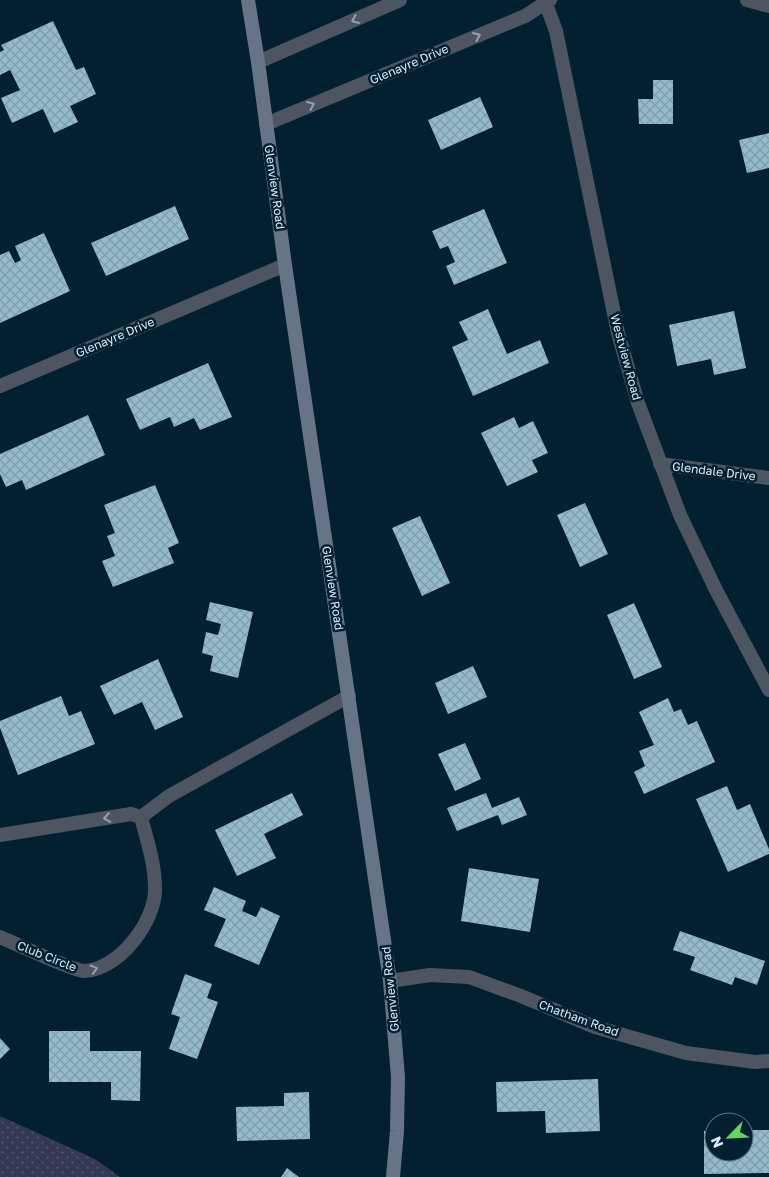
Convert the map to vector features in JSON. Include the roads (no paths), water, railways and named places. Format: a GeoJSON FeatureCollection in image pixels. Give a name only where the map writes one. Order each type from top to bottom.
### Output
{"type":"FeatureCollection","features":[{"type":"Feature","properties":{"kind":"main road","name":"Glenview Road"},"geometry":{"type":"LineString","coordinates":[[248,0],[390,981],[398,1078],[397,1131],[393,1177]]}},
{"type":"Feature","properties":{"kind":"street"},"geometry":{"type":"LineString","coordinates":[[258,62],[400,0]]}},
{"type":"Feature","properties":{"kind":"street"},"geometry":{"type":"LineString","coordinates":[[746,0],[769,6]]}},
{"type":"Feature","properties":{"kind":"street","name":"Glenayre Drive"},"geometry":{"type":"LineString","coordinates":[[266,124],[525,16],[548,2]]}},
{"type":"Feature","properties":{"kind":"street","name":"Westview Road"},"geometry":{"type":"LineString","coordinates":[[548,2],[556,31],[618,333],[638,403],[680,515],[716,590],[769,690]]}},
{"type":"Feature","properties":{"kind":"street","name":"Glenayre Drive"},"geometry":{"type":"LineString","coordinates":[[0,386],[285,265]]}},
{"type":"Feature","properties":{"kind":"street","name":"Glendale Drive"},"geometry":{"type":"LineString","coordinates":[[660,464],[769,478]]}},
{"type":"Feature","properties":{"kind":"street"},"geometry":{"type":"LineString","coordinates":[[0,835],[130,814],[140,817],[170,796],[349,696]]}},
{"type":"Feature","properties":{"kind":"street","name":"Club Circle"},"geometry":{"type":"LineString","coordinates":[[0,937],[83,971],[100,967],[116,959],[136,937],[150,912],[156,889],[151,855],[140,817]]}},
{"type":"Feature","properties":{"kind":"street","name":"Chatham Road"},"geometry":{"type":"LineString","coordinates":[[390,981],[430,975],[469,977],[521,996],[595,1027],[686,1053],[754,1062],[769,1062]]}}]}
